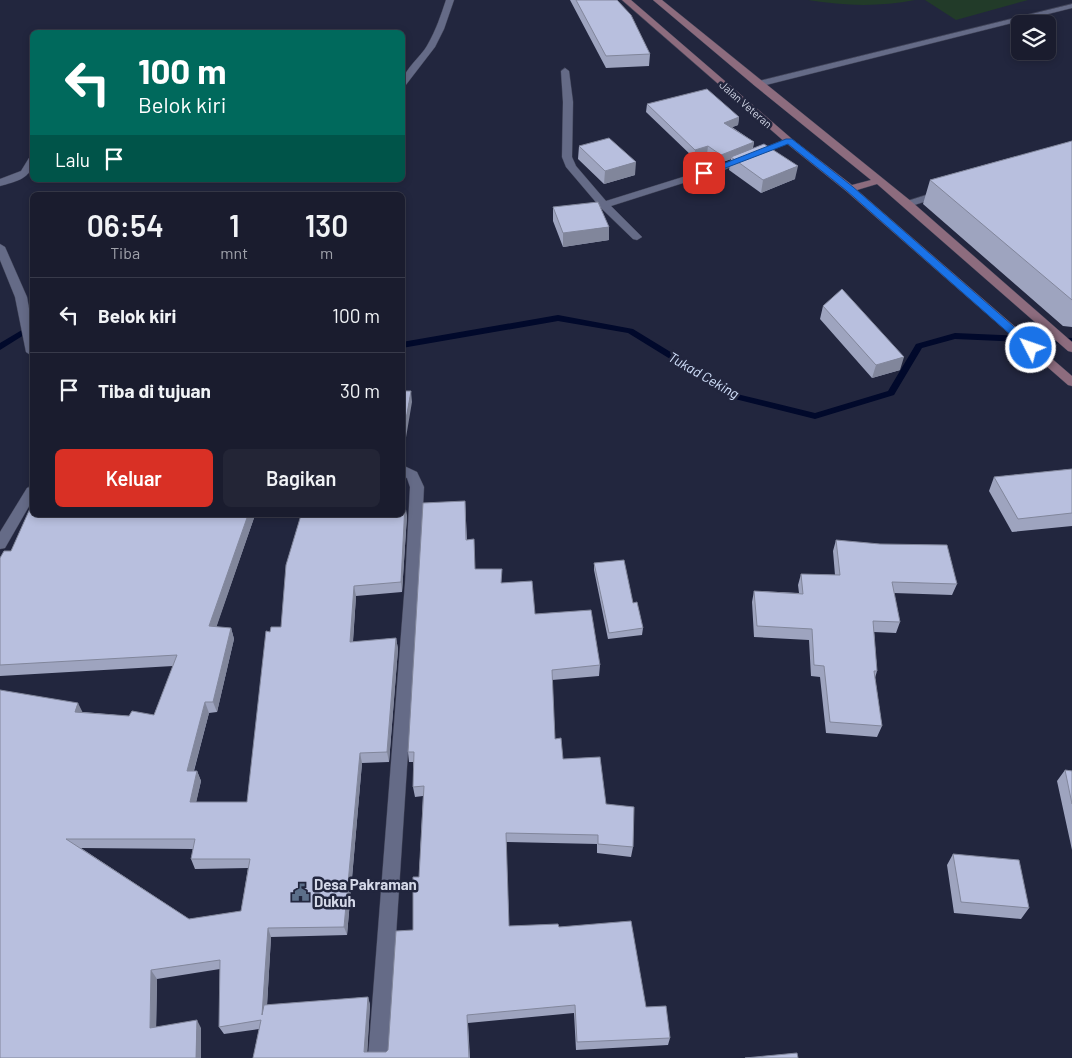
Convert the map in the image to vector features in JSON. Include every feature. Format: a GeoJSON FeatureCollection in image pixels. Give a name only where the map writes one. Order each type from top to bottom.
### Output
{"type":"FeatureCollection","features":[{"type":"Feature","properties":{"kind":"main road","name":"Jalan Veteran"},"geometry":{"type":"LineString","coordinates":[[626,0],[789,141],[850,189],[1072,382]]}},
{"type":"Feature","properties":{"kind":"main road","name":"Jalan Veteran"},"geometry":{"type":"LineString","coordinates":[[657,0],[908,204],[1072,348]]}},
{"type":"Feature","properties":{"kind":"main road"},"geometry":{"type":"LineString","coordinates":[[850,189],[878,181]]}},
{"type":"Feature","properties":{"kind":"street"},"geometry":{"type":"LineString","coordinates":[[405,80],[431,47],[440,29],[450,0]]}},
{"type":"Feature","properties":{"kind":"street"},"geometry":{"type":"LineString","coordinates":[[758,84],[1072,6]]}},
{"type":"Feature","properties":{"kind":"street"},"geometry":{"type":"LineString","coordinates":[[565,71],[568,102],[567,157],[571,167],[604,205],[637,237]]}},
{"type":"Feature","properties":{"kind":"street"},"geometry":{"type":"LineString","coordinates":[[604,205],[721,168],[789,141]]}},
{"type":"Feature","properties":{"kind":"street"},"geometry":{"type":"LineString","coordinates":[[0,183],[25,174],[30,164]]}},
{"type":"Feature","properties":{"kind":"street"},"geometry":{"type":"LineString","coordinates":[[908,204],[955,189]]}},
{"type":"Feature","properties":{"kind":"street"},"geometry":{"type":"LineString","coordinates":[[0,247],[21,296],[30,342]]}},
{"type":"Feature","properties":{"kind":"street"},"geometry":{"type":"LineString","coordinates":[[378,1058],[412,583],[416,487],[412,475],[405,472]]}},
{"type":"Feature","properties":{"kind":"street"},"geometry":{"type":"LineString","coordinates":[[0,544],[30,495]]}},
{"type":"Feature","properties":{"kind":"green space"},"geometry":{"type":"Polygon","coordinates":[[[808,0],[915,0],[862,5],[808,0]]]}},
{"type":"Feature","properties":{"kind":"green space"},"geometry":{"type":"Polygon","coordinates":[[[925,0],[1028,0],[956,20],[925,0]]]}},
{"type":"Feature","properties":{"kind":"building"},"geometry":{"type":"Polygon","coordinates":[[[576,0],[617,0],[631,15],[650,54],[606,56],[576,0]]]}},
{"type":"Feature","properties":{"kind":"building"},"geometry":{"type":"Polygon","coordinates":[[[707,89],[739,117],[724,123],[754,142],[721,155],[708,146],[695,150],[647,104],[707,89]]]}},
{"type":"Feature","properties":{"kind":"building"},"geometry":{"type":"Polygon","coordinates":[[[609,138],[636,162],[605,171],[579,146],[609,138]]]}},
{"type":"Feature","properties":{"kind":"building"},"geometry":{"type":"Polygon","coordinates":[[[1072,141],[1072,300],[930,180],[1072,141]]]}},
{"type":"Feature","properties":{"kind":"building"},"geometry":{"type":"Polygon","coordinates":[[[764,144],[798,166],[763,180],[731,157],[764,144]]]}},
{"type":"Feature","properties":{"kind":"building"},"geometry":{"type":"Polygon","coordinates":[[[598,202],[609,227],[563,233],[553,207],[598,202]]]}},
{"type":"Feature","properties":{"kind":"building"},"geometry":{"type":"Polygon","coordinates":[[[842,289],[904,357],[876,365],[823,306],[842,289]]]}},
{"type":"Feature","properties":{"kind":"building"},"geometry":{"type":"Polygon","coordinates":[[[405,391],[411,391],[405,425],[405,391]]]}},
{"type":"Feature","properties":{"kind":"building"},"geometry":{"type":"Polygon","coordinates":[[[1072,469],[1072,513],[1018,519],[994,477],[1072,469]]]}},
{"type":"Feature","properties":{"kind":"building"},"geometry":{"type":"Polygon","coordinates":[[[465,501],[466,540],[474,539],[475,569],[502,569],[501,583],[532,581],[535,614],[591,610],[600,665],[552,670],[555,739],[561,738],[563,759],[600,757],[606,804],[634,807],[633,847],[598,844],[598,835],[506,833],[509,926],[558,924],[559,927],[631,921],[646,1007],[666,1006],[670,1038],[577,1042],[575,1005],[467,1015],[469,1058],[253,1058],[261,1020],[219,1027],[220,960],[151,970],[150,1028],[197,1020],[196,1058],[0,1058],[0,690],[78,703],[75,712],[129,716],[132,711],[154,715],[177,655],[0,665],[0,558],[4,551],[11,551],[30,508],[30,517],[247,517],[209,626],[231,628],[213,702],[205,702],[187,771],[197,771],[190,802],[247,802],[266,631],[270,632],[271,627],[281,627],[286,565],[300,517],[404,517],[401,582],[354,586],[350,642],[396,638],[387,752],[360,753],[344,927],[268,928],[262,1015],[264,1005],[368,997],[364,1052],[386,1052],[388,1050],[396,931],[413,930],[413,877],[419,877],[424,786],[413,787],[414,752],[408,752],[423,503],[465,501]],[[66,839],[189,919],[241,911],[250,859],[191,859],[195,839],[66,839]]]}},
{"type":"Feature","properties":{"kind":"building"},"geometry":{"type":"Polygon","coordinates":[[[836,540],[880,544],[947,545],[957,584],[892,582],[900,622],[873,621],[877,671],[874,671],[882,726],[830,722],[824,666],[814,665],[812,629],[757,626],[754,591],[803,594],[801,574],[840,575],[836,540]]]}},
{"type":"Feature","properties":{"kind":"building"},"geometry":{"type":"Polygon","coordinates":[[[624,560],[633,603],[637,602],[643,628],[609,633],[594,563],[624,560]]]}},
{"type":"Feature","properties":{"kind":"building"},"geometry":{"type":"Polygon","coordinates":[[[1065,770],[1072,771],[1072,804],[1065,770]]]}},
{"type":"Feature","properties":{"kind":"building"},"geometry":{"type":"Polygon","coordinates":[[[953,854],[1019,860],[1029,908],[961,902],[953,854]]]}},
{"type":"Feature","properties":{"kind":"building"},"geometry":{"type":"Polygon","coordinates":[[[797,1053],[798,1058],[745,1058],[797,1053]]]}},
{"type":"Feature","properties":{"kind":"waterway","name":"Tukad Ceking"},"geometry":{"type":"LineString","coordinates":[[405,344],[558,318],[630,331],[738,397],[815,416],[891,393],[919,346],[955,336],[1072,341]]}},
{"type":"Feature","properties":{"kind":"waterway","name":"Tukad Ceking"},"geometry":{"type":"LineString","coordinates":[[0,347],[30,328]]}},
{"type":"Feature","properties":{"kind":"place","name":"Desa Pakraman Dukuh"},"geometry":{"type":"Point","coordinates":[300,893]}},
{"type":"Feature","properties":{"kind":"route"},"geometry":{"type":"LineString","coordinates":[[704,173],[789,141],[850,189],[1031,348]]}}]}
